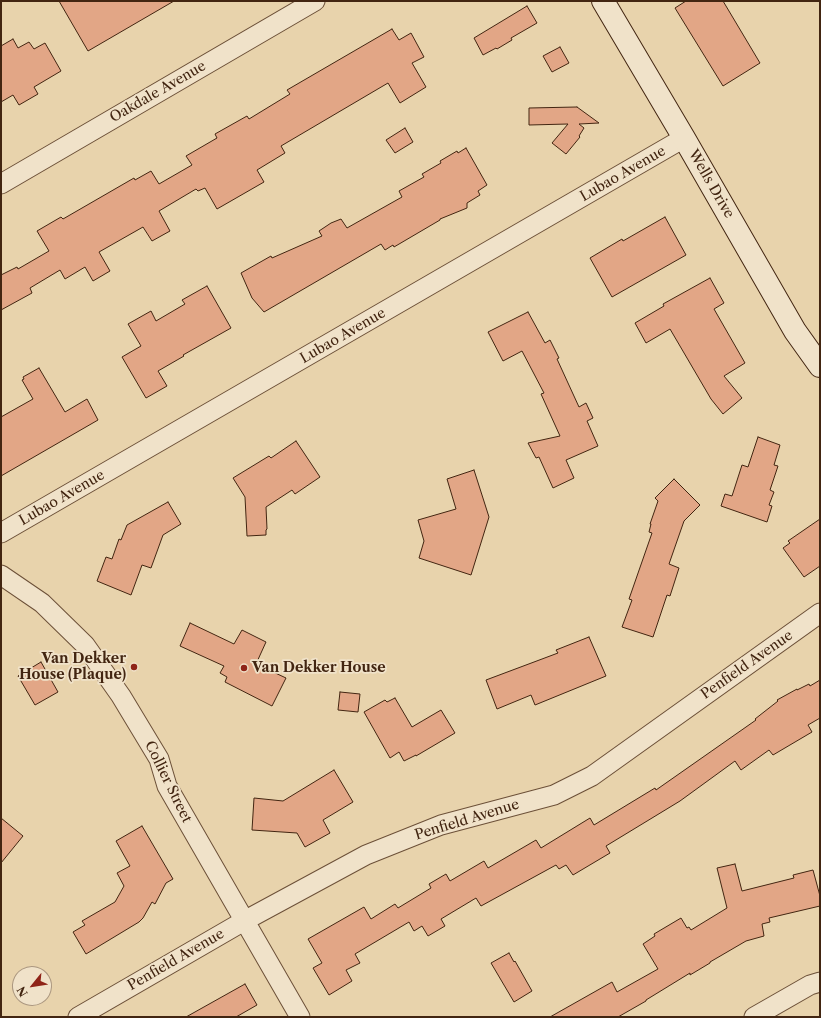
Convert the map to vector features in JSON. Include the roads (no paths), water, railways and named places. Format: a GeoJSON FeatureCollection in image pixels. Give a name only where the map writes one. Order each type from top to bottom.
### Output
{"type":"FeatureCollection","features":[{"type":"Feature","properties":{"kind":"main road","name":"Wells Drive"},"geometry":{"type":"LineString","coordinates":[[603,1],[795,331],[820,366]]}},
{"type":"Feature","properties":{"kind":"street","name":"Oakdale Avenue"},"geometry":{"type":"LineString","coordinates":[[1,184],[315,1]]}},
{"type":"Feature","properties":{"kind":"street","name":"Lubao Avenue"},"geometry":{"type":"LineString","coordinates":[[1,533],[684,138]]}},
{"type":"Feature","properties":{"kind":"street","name":"Collier Street"},"geometry":{"type":"LineString","coordinates":[[1,575],[42,603],[86,645],[125,702],[159,759],[166,786],[300,1017]]}},
{"type":"Feature","properties":{"kind":"street","name":"Penfield Avenue"},"geometry":{"type":"LineString","coordinates":[[78,1017],[244,921],[366,855],[442,825],[554,795],[592,776],[820,613]]}},
{"type":"Feature","properties":{"kind":"street"},"geometry":{"type":"LineString","coordinates":[[754,1017],[810,985],[820,982]]}},
{"type":"Feature","properties":{"kind":"place","name":"Van Dekker House (Plaque)"},"geometry":{"type":"Point","coordinates":[134,667]}},
{"type":"Feature","properties":{"kind":"place","name":"Van Dekker House"},"geometry":{"type":"Point","coordinates":[244,668]}}]}
